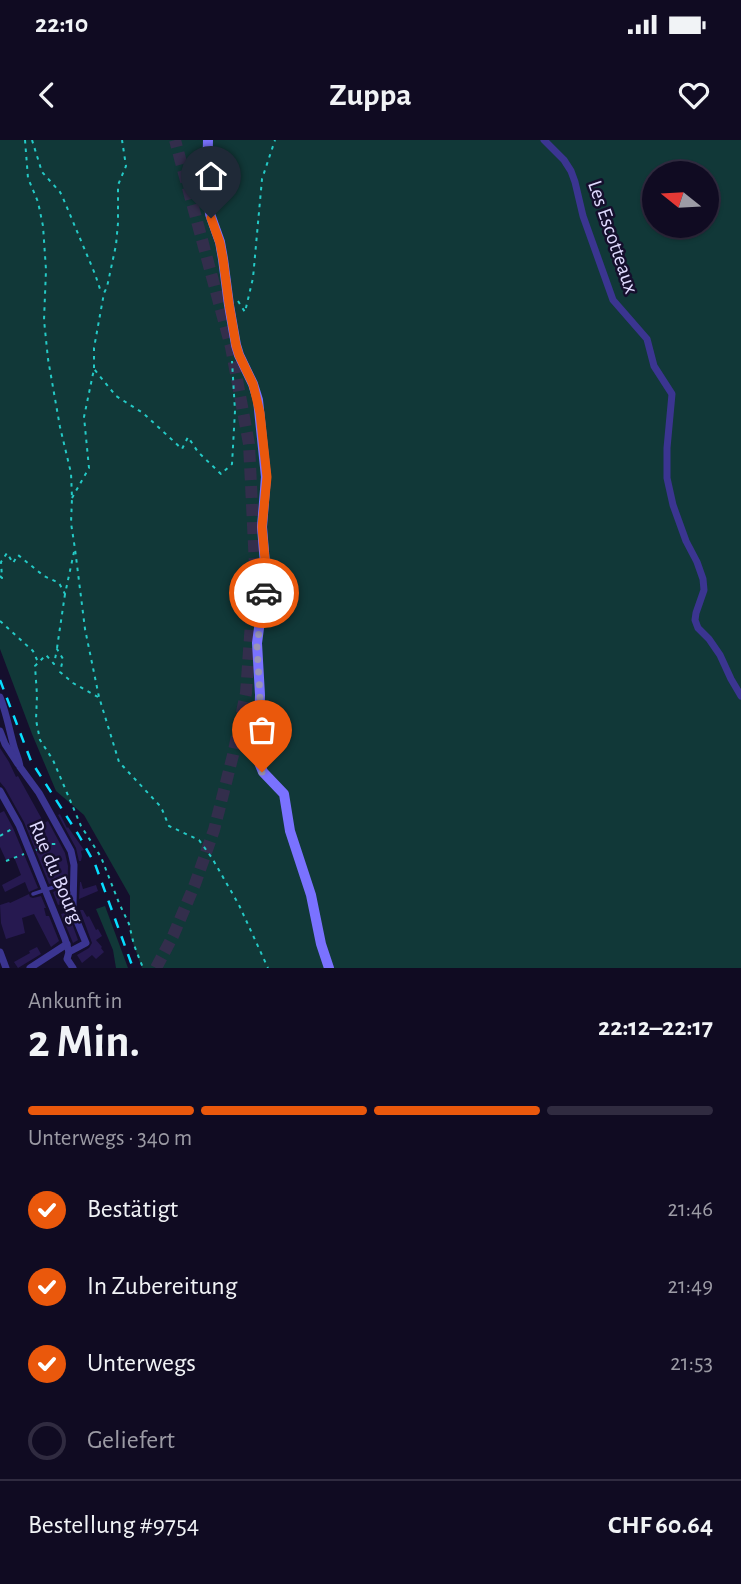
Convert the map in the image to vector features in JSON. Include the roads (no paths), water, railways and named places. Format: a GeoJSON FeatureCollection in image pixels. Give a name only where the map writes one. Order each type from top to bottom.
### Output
{"type":"FeatureCollection","features":[{"type":"Feature","properties":{"kind":"street"},"geometry":{"type":"LineString","coordinates":[[208,140],[209,208],[220,243],[236,345],[258,400],[267,477],[262,527],[266,576],[257,647],[260,695],[258,760],[262,772],[280,788],[284,796],[290,831],[312,895],[321,944],[329,968]]}},
{"type":"Feature","properties":{"kind":"street","name":"Les Escotteaux"},"geometry":{"type":"LineString","coordinates":[[544,140],[571,170],[583,216],[613,300],[647,339],[654,366],[671,392],[667,448],[668,487],[704,584],[695,620],[698,628],[723,660],[741,696]]}},
{"type":"Feature","properties":{"kind":"street"},"geometry":{"type":"LineString","coordinates":[[0,697],[20,767]]}},
{"type":"Feature","properties":{"kind":"street"},"geometry":{"type":"LineString","coordinates":[[0,731],[5,744],[39,793],[71,851],[74,865],[73,908],[86,943],[68,948],[30,968]]}},
{"type":"Feature","properties":{"kind":"street","name":"Rue du Bourg"},"geometry":{"type":"LineString","coordinates":[[0,791],[30,852],[68,948],[67,959],[73,968]]}},
{"type":"Feature","properties":{"kind":"street"},"geometry":{"type":"LineString","coordinates":[[0,952],[6,968]]}},
{"type":"Feature","properties":{"kind":"lane"},"geometry":{"type":"LineString","coordinates":[[33,894],[63,884]]}},
{"type":"Feature","properties":{"kind":"tunnel"},"geometry":{"type":"LineString","coordinates":[[156,968],[195,884],[214,830],[233,755],[246,693],[255,566],[249,444],[231,347],[175,140]]}},
{"type":"Feature","properties":{"kind":"railway"},"geometry":{"type":"LineString","coordinates":[[0,680],[31,761],[95,864],[133,968]]}}]}
